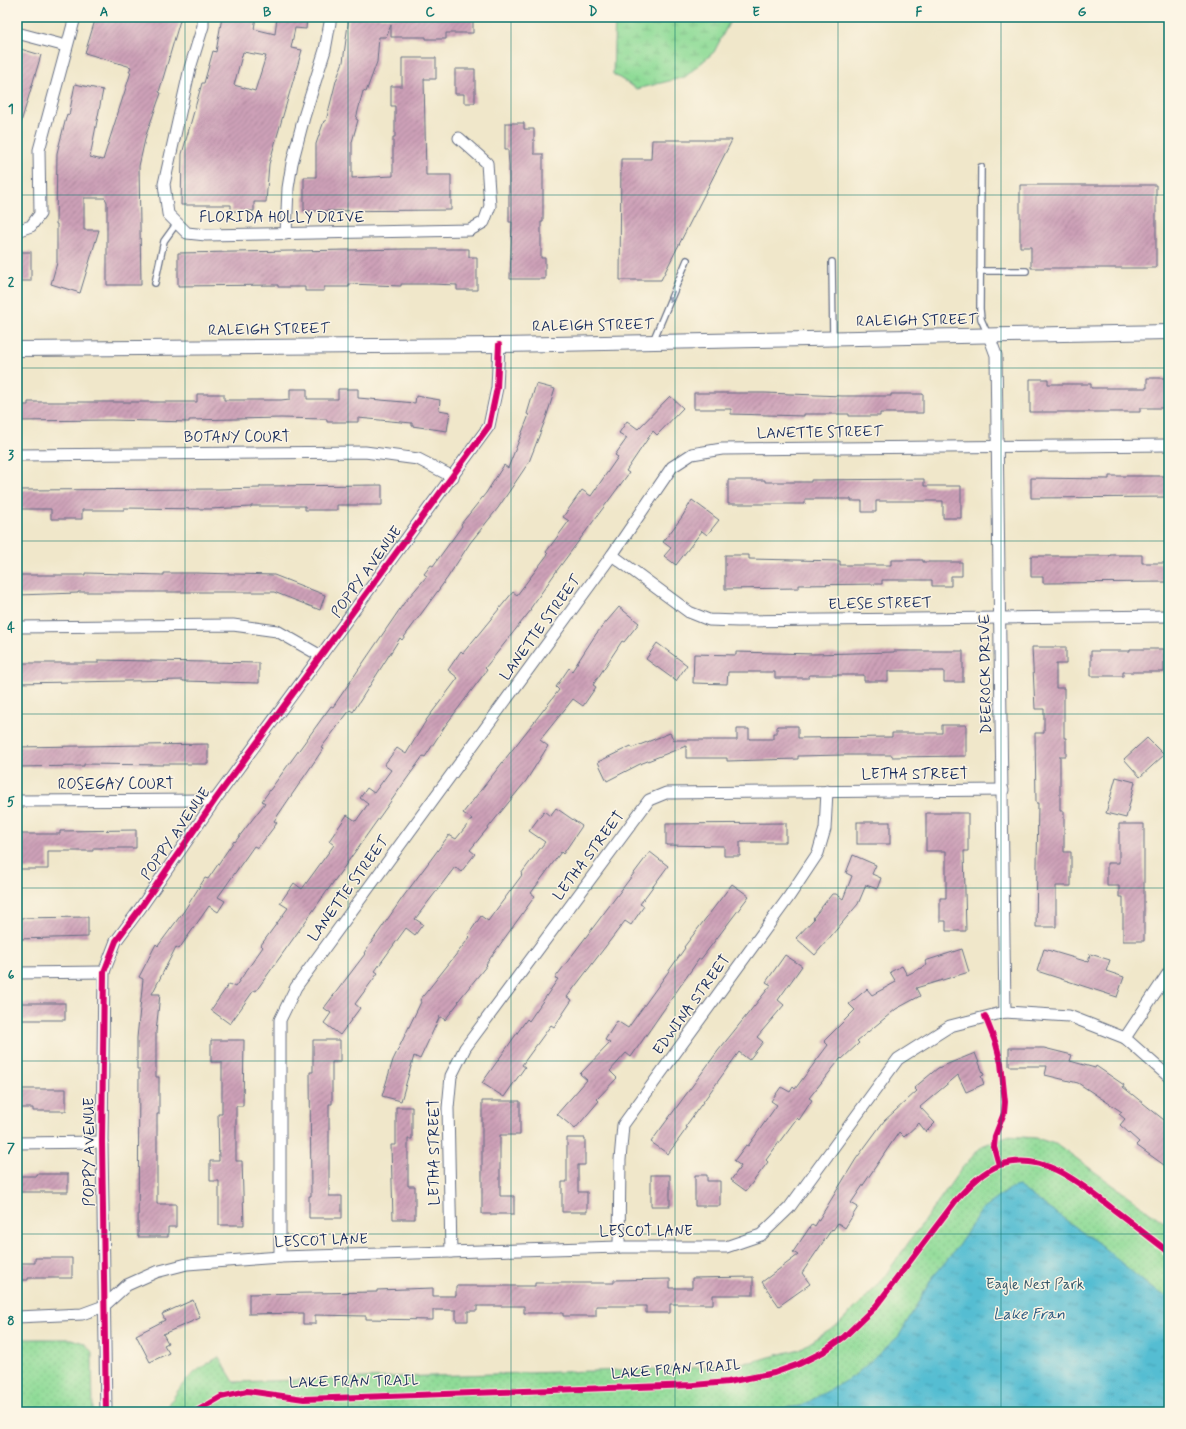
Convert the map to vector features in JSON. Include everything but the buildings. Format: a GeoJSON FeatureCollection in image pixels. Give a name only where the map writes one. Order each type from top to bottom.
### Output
{"type":"FeatureCollection","features":[{"type":"Feature","properties":{"kind":"street"},"geometry":{"type":"LineString","coordinates":[[17,231],[31,226],[40,214],[39,150],[75,17]]}},
{"type":"Feature","properties":{"kind":"street","name":"FLORIDA HOLLY DRIVE"},"geometry":{"type":"LineString","coordinates":[[203,17],[203,26],[190,68],[164,184],[168,214],[187,233],[206,235],[470,230],[484,222],[490,206],[487,163],[459,138]]}},
{"type":"Feature","properties":{"kind":"street"},"geometry":{"type":"LineString","coordinates":[[286,234],[288,188],[292,163],[325,50],[331,17]]}},
{"type":"Feature","properties":{"kind":"street"},"geometry":{"type":"LineString","coordinates":[[17,33],[66,46]]}},
{"type":"Feature","properties":{"kind":"street","name":"RALEIGH STREET"},"geometry":{"type":"LineString","coordinates":[[17,349],[500,345],[1169,332]]}},
{"type":"Feature","properties":{"kind":"street","name":"DEEROCK DRIVE"},"geometry":{"type":"LineString","coordinates":[[989,336],[996,355],[1005,1012]]}},
{"type":"Feature","properties":{"kind":"street","name":"POPPY AVENUE"},"geometry":{"type":"LineString","coordinates":[[106,1412],[102,1142],[104,972],[116,940],[139,910],[216,800],[489,426],[497,388],[500,345]]}},
{"type":"Feature","properties":{"kind":"street","name":"LANETTE STREET"},"geometry":{"type":"LineString","coordinates":[[280,1258],[280,1020],[296,987],[612,555],[672,467],[692,454],[722,449],[1169,446]]}},
{"type":"Feature","properties":{"kind":"street","name":"BOTANY COURT"},"geometry":{"type":"LineString","coordinates":[[17,455],[365,452],[418,459],[452,477]]}},
{"type":"Feature","properties":{"kind":"street","name":"ELESE STREET"},"geometry":{"type":"LineString","coordinates":[[612,555],[689,612],[709,620],[1169,616]]}},
{"type":"Feature","properties":{"kind":"street"},"geometry":{"type":"LineString","coordinates":[[17,628],[233,625],[277,630],[321,656]]}},
{"type":"Feature","properties":{"kind":"street","name":"LETHA STREET"},"geometry":{"type":"LineString","coordinates":[[451,1252],[448,1108],[451,1076],[465,1048],[649,800],[666,793],[1003,790]]}},
{"type":"Feature","properties":{"kind":"street","name":"EDWINA STREET"},"geometry":{"type":"LineString","coordinates":[[619,1247],[620,1160],[623,1125],[779,911],[818,853],[825,829],[827,791]]}},
{"type":"Feature","properties":{"kind":"street","name":"ROSEGAY COURT"},"geometry":{"type":"LineString","coordinates":[[17,801],[216,800]]}},
{"type":"Feature","properties":{"kind":"street"},"geometry":{"type":"LineString","coordinates":[[17,973],[104,972]]}},
{"type":"Feature","properties":{"kind":"street"},"geometry":{"type":"LineString","coordinates":[[1125,1038],[1169,972]]}},
{"type":"Feature","properties":{"kind":"street","name":"LESCOT LANE"},"geometry":{"type":"LineString","coordinates":[[17,1317],[82,1314],[104,1306],[126,1285],[156,1272],[187,1264],[280,1258],[451,1252],[619,1247],[726,1247],[761,1235],[789,1208],[898,1059],[950,1026],[1005,1012],[1070,1016],[1125,1038],[1169,1077]]}},
{"type":"Feature","properties":{"kind":"street"},"geometry":{"type":"LineString","coordinates":[[17,1143],[102,1142]]}},
{"type":"Feature","properties":{"kind":"lane"},"geometry":{"type":"LineString","coordinates":[[980,167],[981,319],[989,336]]}},
{"type":"Feature","properties":{"kind":"lane"},"geometry":{"type":"LineString","coordinates":[[155,283],[164,241],[177,223]]}},
{"type":"Feature","properties":{"kind":"lane"},"geometry":{"type":"LineString","coordinates":[[653,342],[687,260]]}},
{"type":"Feature","properties":{"kind":"lane"},"geometry":{"type":"LineString","coordinates":[[832,262],[833,339]]}},
{"type":"Feature","properties":{"kind":"lane"},"geometry":{"type":"LineString","coordinates":[[980,271],[1026,271]]}},
{"type":"Feature","properties":{"kind":"green space"},"geometry":{"type":"Polygon","coordinates":[[[615,17],[728,17],[730,21],[714,52],[685,77],[637,89],[613,74],[615,17]]]}},
{"type":"Feature","properties":{"kind":"green space","name":"Eagle Nest Park"},"geometry":{"type":"Polygon","coordinates":[[[1007,1136],[1036,1138],[1058,1145],[1169,1226],[1169,1412],[165,1412],[181,1386],[193,1374],[219,1357],[234,1382],[690,1368],[751,1362],[800,1349],[838,1325],[879,1284],[962,1168],[982,1146],[1007,1136]]]}},
{"type":"Feature","properties":{"kind":"green space"},"geometry":{"type":"Polygon","coordinates":[[[17,1339],[71,1339],[84,1343],[92,1352],[93,1412],[17,1412],[17,1339]]]}},
{"type":"Feature","properties":{"kind":"water","name":"Lake Fran"},"geometry":{"type":"Polygon","coordinates":[[[1018,1186],[1098,1243],[1150,1287],[1169,1298],[1169,1412],[755,1412],[801,1406],[854,1376],[899,1336],[932,1278],[956,1249],[983,1208],[1011,1188],[1018,1186]]]}},
{"type":"Feature","properties":{"kind":"cycle path"},"geometry":{"type":"LineString","coordinates":[[106,1412],[102,1142],[104,972],[116,941],[215,800],[489,426],[497,388],[499,345]]}},
{"type":"Feature","properties":{"kind":"cycle path"},"geometry":{"type":"LineString","coordinates":[[985,1016],[996,1044],[1001,1063],[1005,1102],[1004,1113],[995,1136],[994,1147],[999,1165]]}},
{"type":"Feature","properties":{"kind":"cycle path","name":"LAKE FRAN TRAIL"},"geometry":{"type":"LineString","coordinates":[[195,1412],[221,1397],[247,1391],[304,1399],[694,1385],[728,1382],[774,1373],[799,1364],[823,1352],[844,1337],[876,1306],[966,1189],[988,1171],[1000,1165],[1016,1162],[1031,1162],[1061,1172],[1088,1190],[1169,1252]]}}]}
